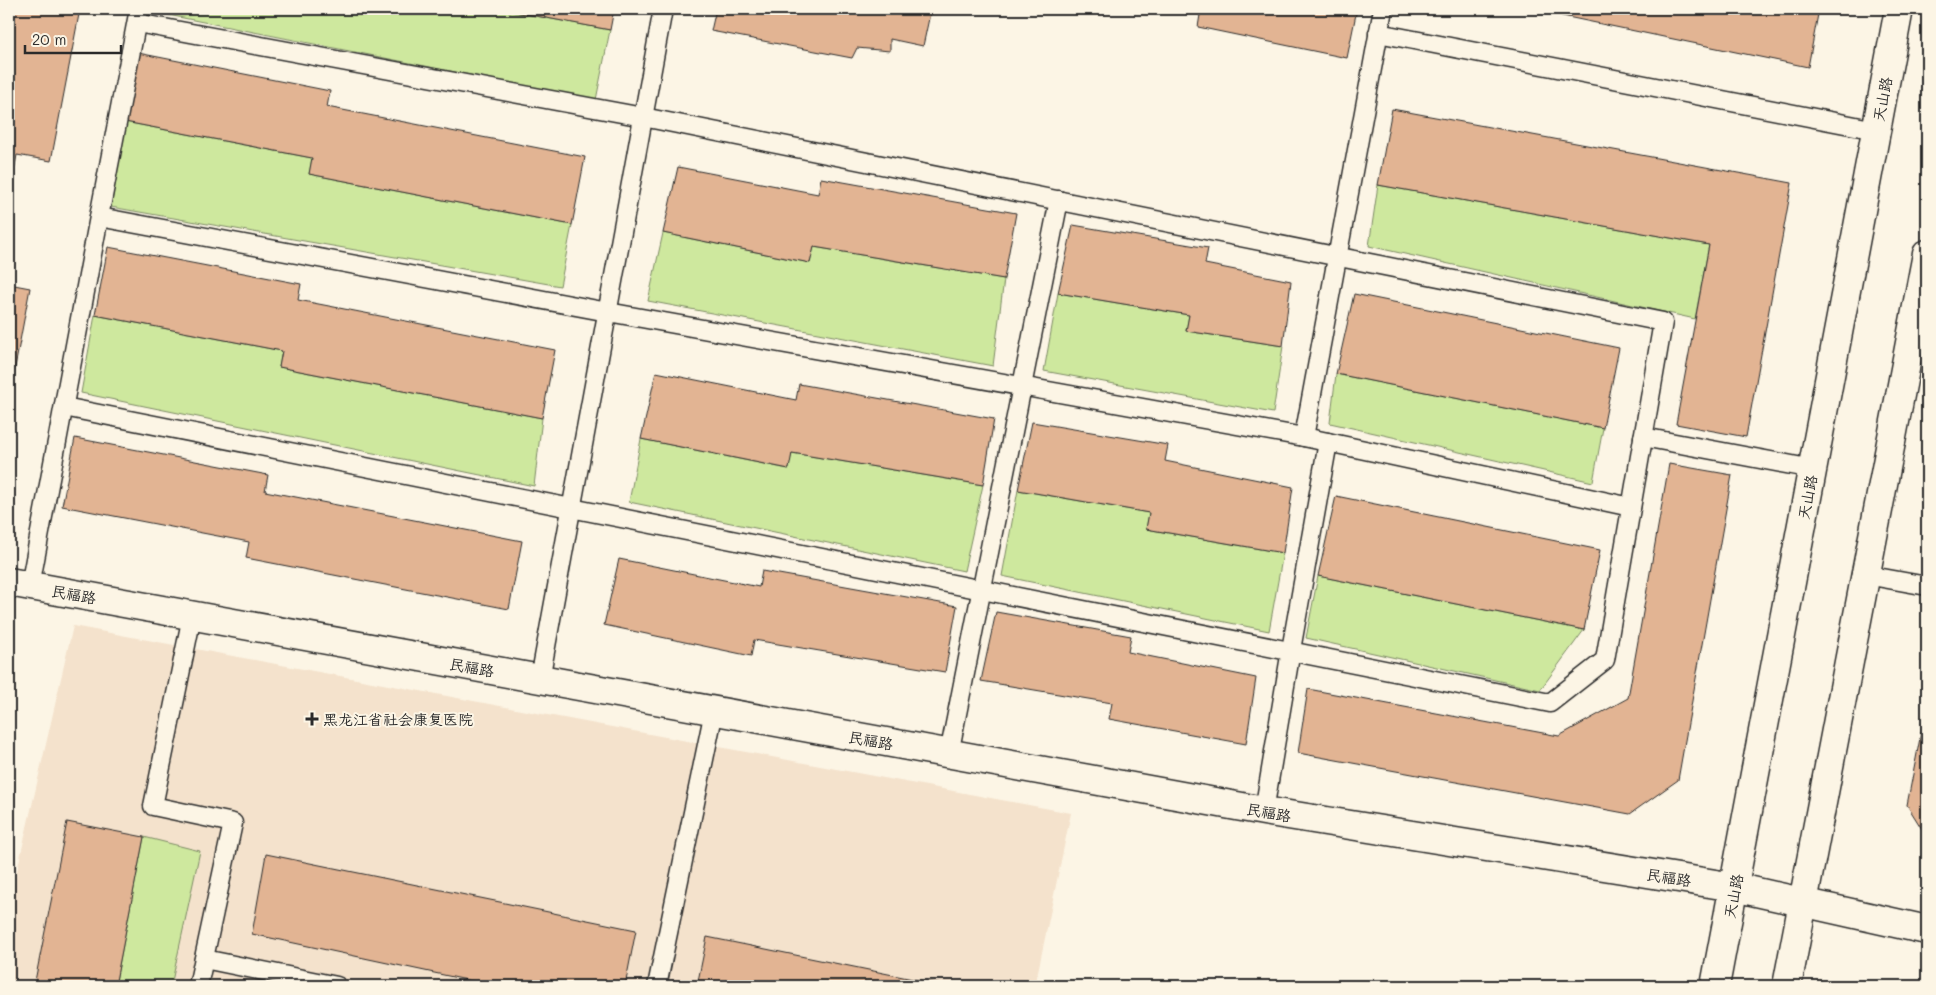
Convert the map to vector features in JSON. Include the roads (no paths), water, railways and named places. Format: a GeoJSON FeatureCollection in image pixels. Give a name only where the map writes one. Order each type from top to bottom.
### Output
{"type":"FeatureCollection","features":[{"type":"Feature","properties":{"kind":"street","name":"天山路"},"geometry":{"type":"LineString","coordinates":[[1716,986],[1899,9]]}},
{"type":"Feature","properties":{"kind":"street"},"geometry":{"type":"LineString","coordinates":[[1787,986],[1866,575],[1920,328],[1927,254]]}},
{"type":"Feature","properties":{"kind":"street","name":"民福路"},"geometry":{"type":"LineString","coordinates":[[20,584],[1264,811],[1734,887],[1927,930]]}},
{"type":"Feature","properties":{"kind":"lane"},"geometry":{"type":"LineString","coordinates":[[540,679],[663,9]]}},
{"type":"Feature","properties":{"kind":"lane"},"geometry":{"type":"LineString","coordinates":[[1304,437],[1383,9]]}},
{"type":"Feature","properties":{"kind":"lane"},"geometry":{"type":"LineString","coordinates":[[20,584],[64,407],[138,16],[1663,322],[1605,660],[1550,703],[982,588],[64,407]]}},
{"type":"Feature","properties":{"kind":"lane"},"geometry":{"type":"LineString","coordinates":[[1378,33],[1876,130]]}},
{"type":"Feature","properties":{"kind":"lane"},"geometry":{"type":"LineString","coordinates":[[949,754],[1024,386],[1059,200]]}},
{"type":"Feature","properties":{"kind":"lane"},"geometry":{"type":"LineString","coordinates":[[99,217],[608,312],[1304,437],[1631,507]]}},
{"type":"Feature","properties":{"kind":"lane"},"geometry":{"type":"LineString","coordinates":[[1643,438],[1812,470]]}},
{"type":"Feature","properties":{"kind":"lane"},"geometry":{"type":"LineString","coordinates":[[1264,811],[1290,650],[1328,442]]}},
{"type":"Feature","properties":{"kind":"lane"},"geometry":{"type":"LineString","coordinates":[[1866,575],[1927,586]]}},
{"type":"Feature","properties":{"kind":"lane"},"geometry":{"type":"LineString","coordinates":[[192,616],[153,806],[233,823],[198,986]]}},
{"type":"Feature","properties":{"kind":"lane"},"geometry":{"type":"LineString","coordinates":[[657,986],[714,711]]}},
{"type":"Feature","properties":{"kind":"lane"},"geometry":{"type":"LineString","coordinates":[[204,959],[337,986]]}},
{"type":"Feature","properties":{"kind":"place","name":"黑龙江省社会康复医院"},"geometry":{"type":"Point","coordinates":[312,719]}}]}
